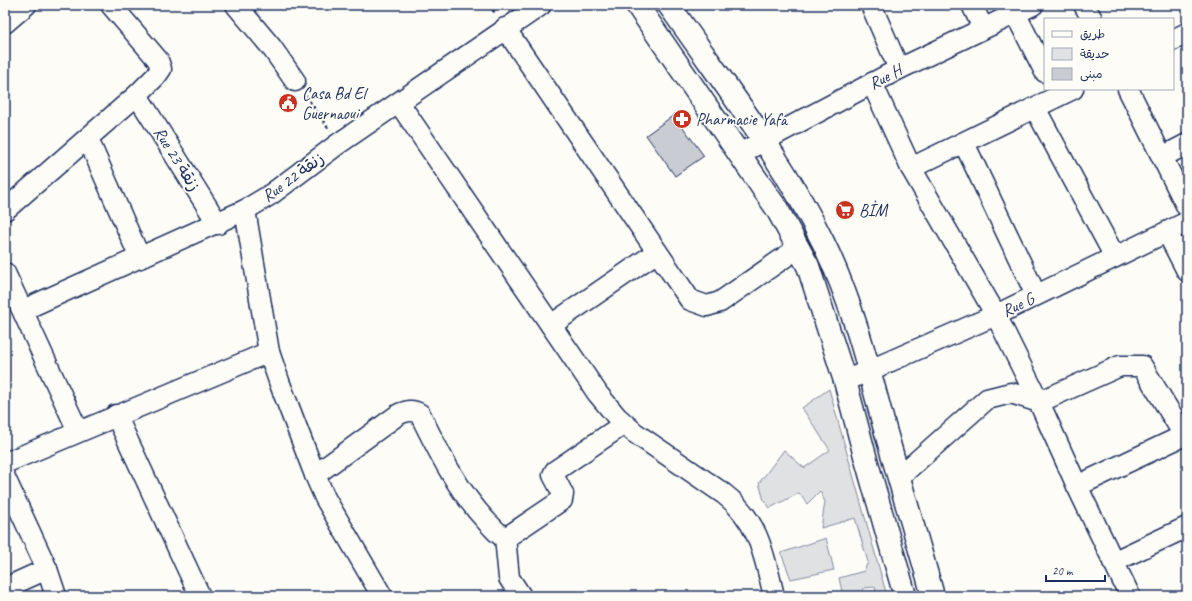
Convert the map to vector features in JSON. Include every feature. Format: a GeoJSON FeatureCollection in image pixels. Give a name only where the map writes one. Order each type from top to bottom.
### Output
{"type":"FeatureCollection","features":[{"type":"Feature","properties":{"kind":"main road"},"geometry":{"type":"LineString","coordinates":[[637,5],[741,153],[778,209],[808,266],[845,381],[864,456],[906,596]]}},
{"type":"Feature","properties":{"kind":"main road"},"geometry":{"type":"LineString","coordinates":[[669,5],[763,141],[797,194],[823,243],[845,294],[870,371],[934,596]]}},
{"type":"Feature","properties":{"kind":"street"},"geometry":{"type":"LineString","coordinates":[[5,23],[26,5]]}},
{"type":"Feature","properties":{"kind":"street"},"geometry":{"type":"LineString","coordinates":[[5,210],[137,95],[161,69],[158,60],[111,5]]}},
{"type":"Feature","properties":{"kind":"street"},"geometry":{"type":"LineString","coordinates":[[236,5],[272,48],[295,81]]}},
{"type":"Feature","properties":{"kind":"street","name":"Rue 22 زنقة"},"geometry":{"type":"LineString","coordinates":[[23,310],[218,224],[245,210],[270,195],[338,144],[505,28],[541,5]]}},
{"type":"Feature","properties":{"kind":"street"},"geometry":{"type":"LineString","coordinates":[[871,5],[898,69]]}},
{"type":"Feature","properties":{"kind":"street"},"geometry":{"type":"LineString","coordinates":[[972,5],[984,28]]}},
{"type":"Feature","properties":{"kind":"street","name":"Rue H"},"geometry":{"type":"LineString","coordinates":[[741,153],[872,82],[1032,5]]}},
{"type":"Feature","properties":{"kind":"street"},"geometry":{"type":"LineString","coordinates":[[1084,5],[1091,18]]}},
{"type":"Feature","properties":{"kind":"street"},"geometry":{"type":"LineString","coordinates":[[1015,14],[1044,70]]}},
{"type":"Feature","properties":{"kind":"street"},"geometry":{"type":"LineString","coordinates":[[505,28],[690,300],[707,306],[720,302],[798,248]]}},
{"type":"Feature","properties":{"kind":"street"},"geometry":{"type":"LineString","coordinates":[[1174,40],[1187,34]]}},
{"type":"Feature","properties":{"kind":"street"},"geometry":{"type":"LineString","coordinates":[[872,82],[912,168],[996,315],[1039,402],[1077,486],[1130,596]]}},
{"type":"Feature","properties":{"kind":"street"},"geometry":{"type":"LineString","coordinates":[[1128,90],[1187,207]]}},
{"type":"Feature","properties":{"kind":"street"},"geometry":{"type":"LineString","coordinates":[[912,168],[1035,108],[1062,91]]}},
{"type":"Feature","properties":{"kind":"street","name":"Rue 23 زنقة"},"geometry":{"type":"LineString","coordinates":[[137,95],[218,224]]}},
{"type":"Feature","properties":{"kind":"street"},"geometry":{"type":"LineString","coordinates":[[398,103],[598,394],[624,424],[737,504],[755,531],[763,551],[774,596]]}},
{"type":"Feature","properties":{"kind":"street"},"geometry":{"type":"LineString","coordinates":[[1035,108],[1115,257]]}},
{"type":"Feature","properties":{"kind":"street"},"geometry":{"type":"LineString","coordinates":[[88,139],[140,258]]}},
{"type":"Feature","properties":{"kind":"street"},"geometry":{"type":"LineString","coordinates":[[964,143],[1036,295]]}},
{"type":"Feature","properties":{"kind":"street"},"geometry":{"type":"LineString","coordinates":[[1162,157],[1187,144]]}},
{"type":"Feature","properties":{"kind":"street"},"geometry":{"type":"LineString","coordinates":[[245,210],[269,352],[325,498],[382,596]]}},
{"type":"Feature","properties":{"kind":"street","name":"Rue G"},"geometry":{"type":"LineString","coordinates":[[845,381],[996,315],[1187,222]]}},
{"type":"Feature","properties":{"kind":"street"},"geometry":{"type":"LineString","coordinates":[[1168,232],[1187,271]]}},
{"type":"Feature","properties":{"kind":"street"},"geometry":{"type":"LineString","coordinates":[[551,325],[657,252]]}},
{"type":"Feature","properties":{"kind":"street"},"geometry":{"type":"LineString","coordinates":[[5,273],[78,431]]}},
{"type":"Feature","properties":{"kind":"street"},"geometry":{"type":"LineString","coordinates":[[5,463],[116,415],[269,352]]}},
{"type":"Feature","properties":{"kind":"street"},"geometry":{"type":"LineString","coordinates":[[899,477],[987,399],[1011,393],[1039,402],[1120,366],[1142,366],[1185,435],[1077,486]]}},
{"type":"Feature","properties":{"kind":"street"},"geometry":{"type":"LineString","coordinates":[[315,475],[399,414],[411,410],[416,411],[420,414],[442,460],[467,498],[495,530],[505,538],[509,578],[521,596]]}},
{"type":"Feature","properties":{"kind":"street"},"geometry":{"type":"LineString","coordinates":[[116,415],[200,596]]}},
{"type":"Feature","properties":{"kind":"street"},"geometry":{"type":"LineString","coordinates":[[505,538],[514,534],[562,500],[563,494],[553,475],[555,471],[624,424]]}},
{"type":"Feature","properties":{"kind":"street"},"geometry":{"type":"LineString","coordinates":[[5,478],[47,569],[56,596]]}},
{"type":"Feature","properties":{"kind":"street"},"geometry":{"type":"LineString","coordinates":[[1113,562],[1187,527]]}},
{"type":"Feature","properties":{"kind":"street"},"geometry":{"type":"LineString","coordinates":[[5,588],[47,569]]}},
{"type":"Feature","properties":{"kind":"path"},"geometry":{"type":"LineString","coordinates":[[295,81],[338,144]]}},
{"type":"Feature","properties":{"kind":"green space"},"geometry":{"type":"Polygon","coordinates":[[[829,389],[887,596],[877,596],[875,587],[864,588],[862,596],[843,596],[839,578],[864,571],[868,562],[855,518],[821,528],[825,502],[820,491],[807,504],[799,493],[770,508],[764,500],[759,483],[784,450],[804,468],[830,450],[802,408],[829,389]]]}},
{"type":"Feature","properties":{"kind":"green space"},"geometry":{"type":"Polygon","coordinates":[[[826,538],[834,570],[791,579],[781,553],[826,538]]]}},
{"type":"Feature","properties":{"kind":"building"},"geometry":{"type":"Polygon","coordinates":[[[674,115],[704,156],[675,176],[646,135],[674,115]]]}},
{"type":"Feature","properties":{"kind":"place","name":"Casa Bd El Guernaoui"},"geometry":{"type":"Point","coordinates":[288,103]}},
{"type":"Feature","properties":{"kind":"place","name":"Pharmacie Yafa"},"geometry":{"type":"Point","coordinates":[682,119]}},
{"type":"Feature","properties":{"kind":"place","name":"BİM"},"geometry":{"type":"Point","coordinates":[845,210]}}]}
